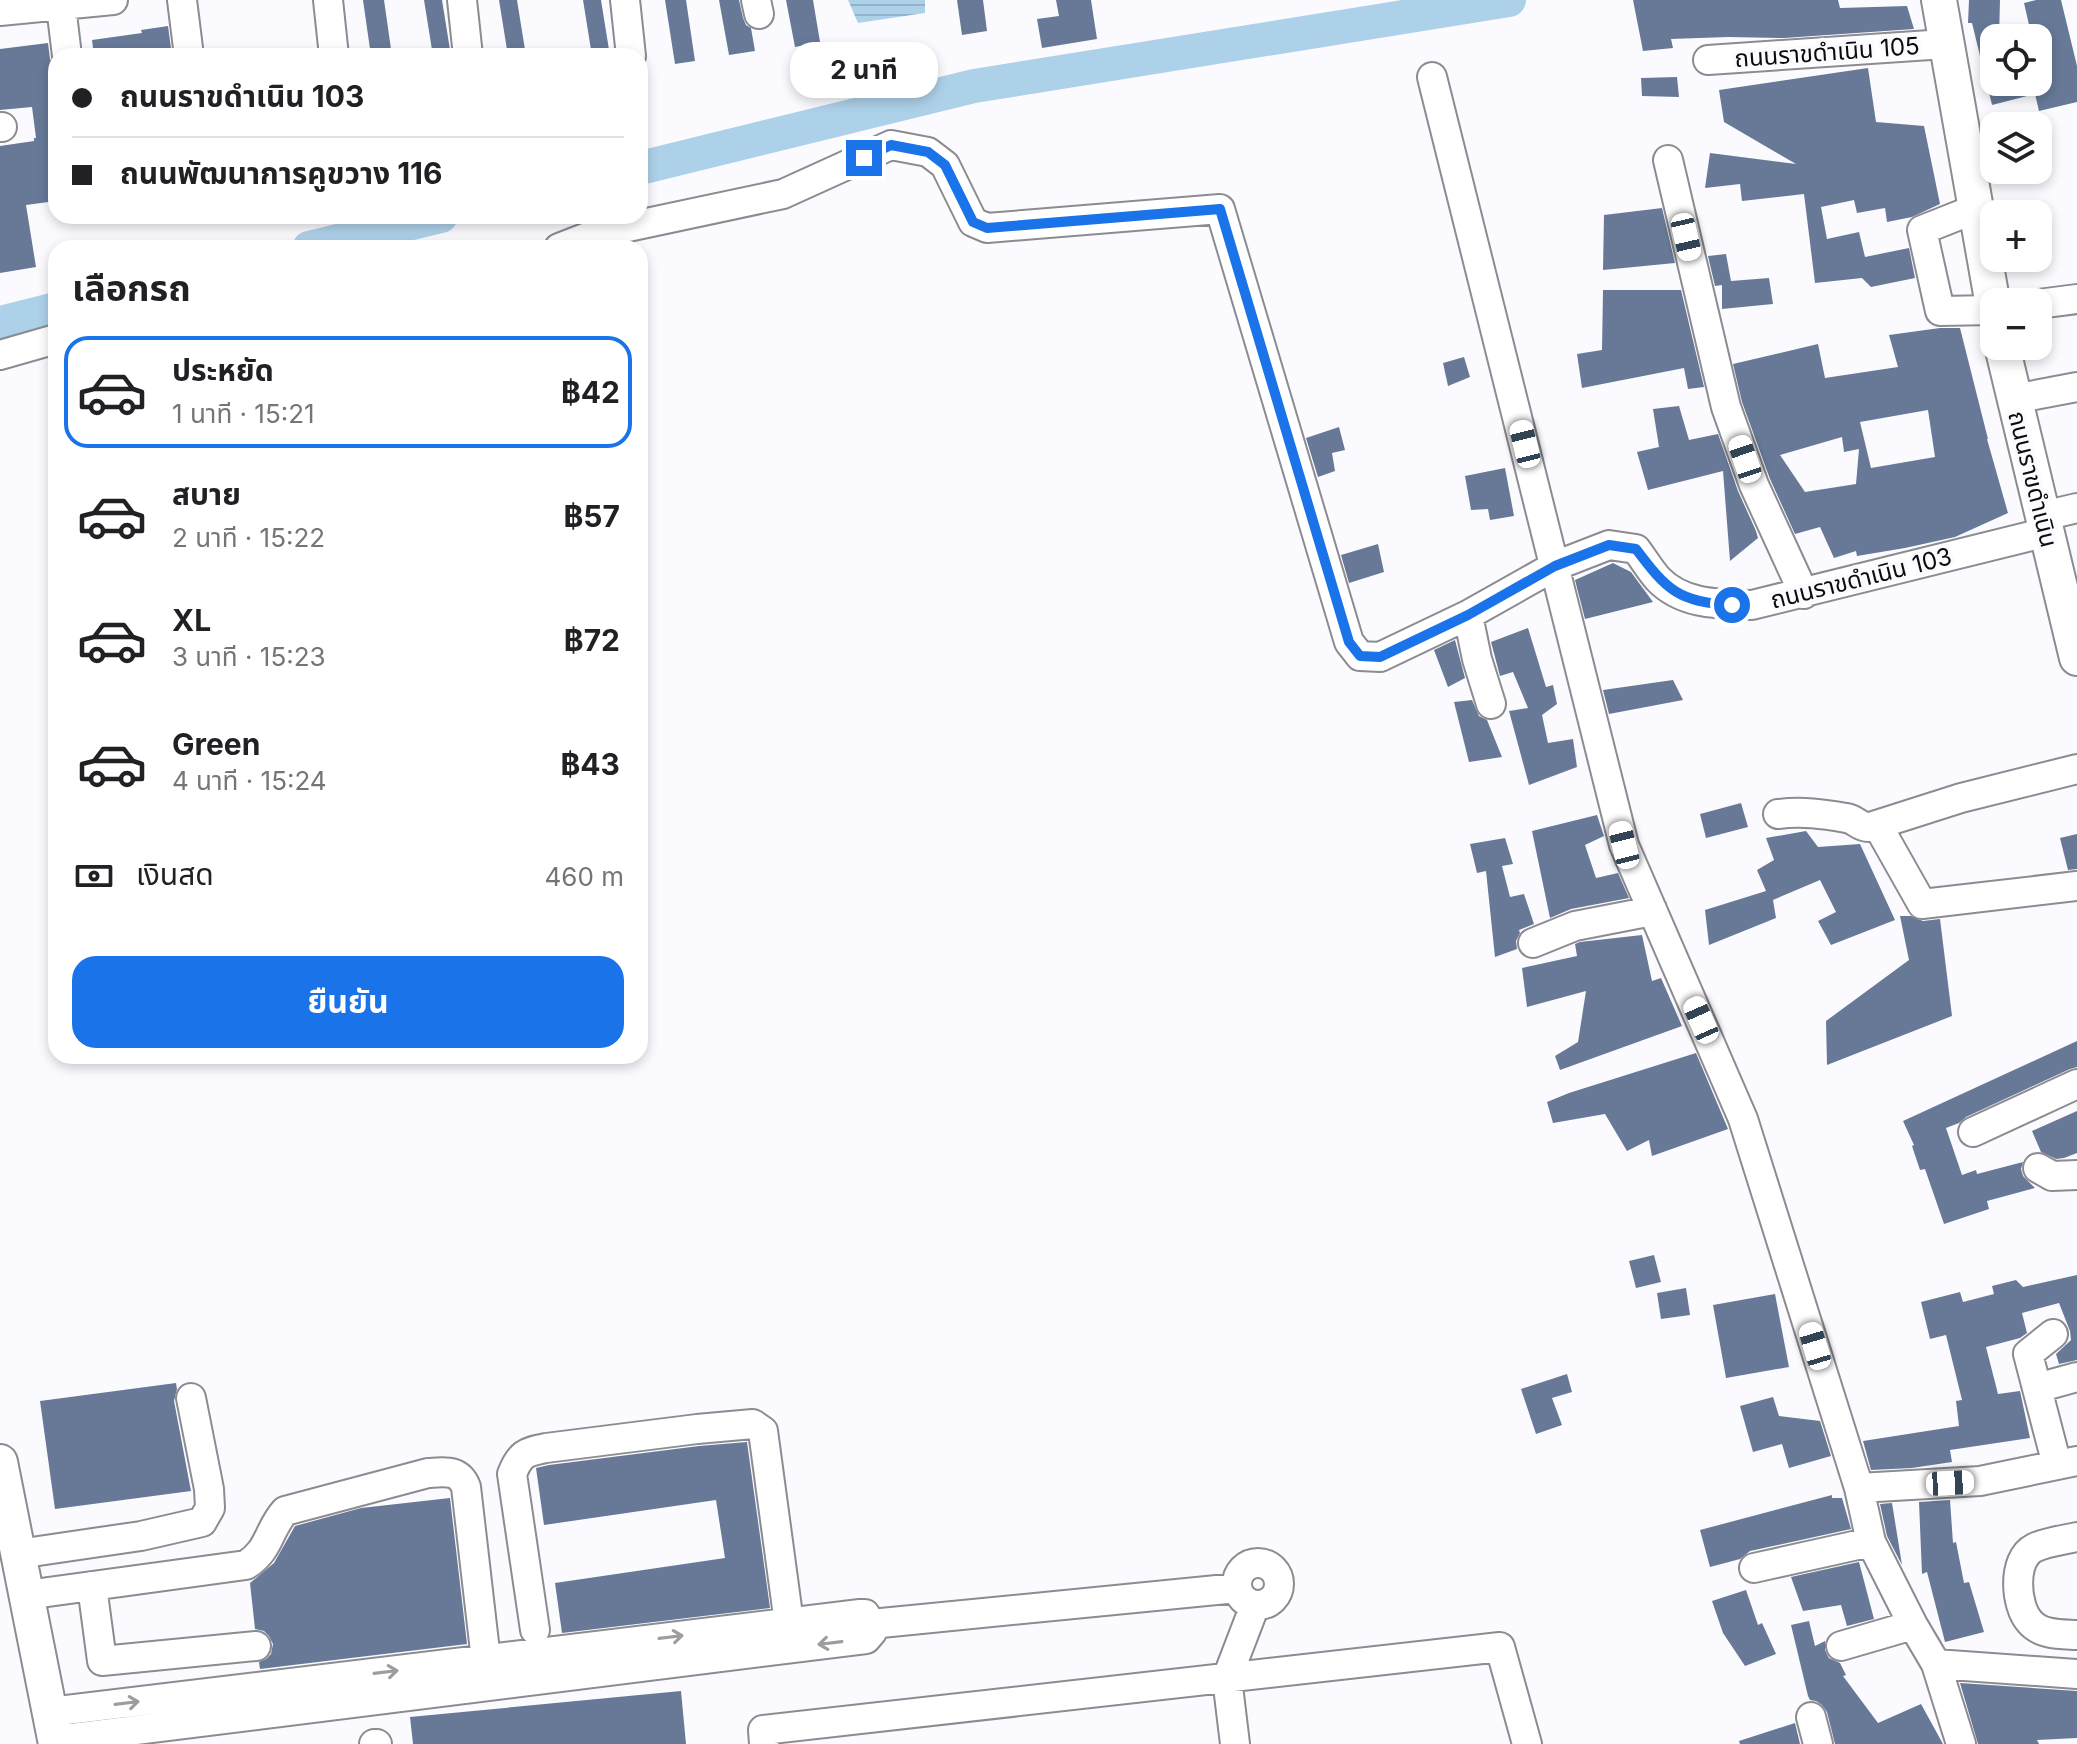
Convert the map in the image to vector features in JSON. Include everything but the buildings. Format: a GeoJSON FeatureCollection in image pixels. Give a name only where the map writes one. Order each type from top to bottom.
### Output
{"type":"FeatureCollection","features":[{"type":"Feature","properties":{"kind":"main road"},"geometry":{"type":"LineString","coordinates":[[1939,0],[1990,288]]}},
{"type":"Feature","properties":{"kind":"main road","name":"ถนนราขดำเนิน"},"geometry":{"type":"LineString","coordinates":[[2005,360],[2045,524],[2070,596],[2077,658]]}},
{"type":"Feature","properties":{"kind":"main road"},"geometry":{"type":"LineString","coordinates":[[0,1462],[54,1732]]}},
{"type":"Feature","properties":{"kind":"street"},"geometry":{"type":"LineString","coordinates":[[0,11],[113,0]]}},
{"type":"Feature","properties":{"kind":"street"},"geometry":{"type":"LineString","coordinates":[[182,0],[188,48]]}},
{"type":"Feature","properties":{"kind":"street"},"geometry":{"type":"LineString","coordinates":[[328,0],[333,48]]}},
{"type":"Feature","properties":{"kind":"street"},"geometry":{"type":"LineString","coordinates":[[462,0],[467,48]]}},
{"type":"Feature","properties":{"kind":"street"},"geometry":{"type":"LineString","coordinates":[[625,0],[630,48]]}},
{"type":"Feature","properties":{"kind":"street"},"geometry":{"type":"LineString","coordinates":[[61,6],[66,48]]}},
{"type":"Feature","properties":{"kind":"street","name":"ถนนราขดำเนิน 105"},"geometry":{"type":"LineString","coordinates":[[1708,60],[1945,44]]}},
{"type":"Feature","properties":{"kind":"street"},"geometry":{"type":"LineString","coordinates":[[1432,77],[1624,845],[1743,1119],[1859,1488],[1871,1542],[1936,1664],[1961,1744]]}},
{"type":"Feature","properties":{"kind":"street","name":"ถนนราขดำเนิน 103"},"geometry":{"type":"LineString","coordinates":[[648,223],[783,194],[891,145],[928,152],[945,165],[973,222],[987,228],[1220,209],[1349,642],[1360,656],[1380,657],[1468,615],[1555,566],[1609,545],[1636,549],[1659,579],[1678,594],[1713,604],[1752,605],[1804,594],[2045,524],[2077,508]]}},
{"type":"Feature","properties":{"kind":"street"},"geometry":{"type":"LineString","coordinates":[[1668,160],[1726,407],[1754,485],[1804,594]]}},
{"type":"Feature","properties":{"kind":"street"},"geometry":{"type":"LineString","coordinates":[[1975,209],[1922,230],[1940,311],[1980,311]]}},
{"type":"Feature","properties":{"kind":"street","name":"ถนนราขดำเนิน 103"},"geometry":{"type":"LineString","coordinates":[[580,240],[642,224]]}},
{"type":"Feature","properties":{"kind":"street"},"geometry":{"type":"LineString","coordinates":[[2052,303],[2077,301]]}},
{"type":"Feature","properties":{"kind":"street"},"geometry":{"type":"LineString","coordinates":[[0,355],[48,341]]}},
{"type":"Feature","properties":{"kind":"street"},"geometry":{"type":"LineString","coordinates":[[2014,399],[2077,387]]}},
{"type":"Feature","properties":{"kind":"street"},"geometry":{"type":"LineString","coordinates":[[1468,615],[1491,704]]}},
{"type":"Feature","properties":{"kind":"street"},"geometry":{"type":"LineString","coordinates":[[1778,814],[1809,812],[1846,818],[1863,828],[1878,826],[1961,798],[2077,769]]}},
{"type":"Feature","properties":{"kind":"street"},"geometry":{"type":"LineString","coordinates":[[1878,826],[1922,904],[2077,886]]}},
{"type":"Feature","properties":{"kind":"street"},"geometry":{"type":"LineString","coordinates":[[1533,943],[1575,926],[1652,909]]}},
{"type":"Feature","properties":{"kind":"street"},"geometry":{"type":"LineString","coordinates":[[1973,1132],[2077,1084]]}},
{"type":"Feature","properties":{"kind":"street"},"geometry":{"type":"LineString","coordinates":[[2038,1168],[2052,1176],[2077,1175]]}},
{"type":"Feature","properties":{"kind":"street"},"geometry":{"type":"LineString","coordinates":[[1859,1488],[1980,1481],[2067,1463],[2037,1388],[2028,1354],[2053,1334]]}},
{"type":"Feature","properties":{"kind":"street"},"geometry":{"type":"LineString","coordinates":[[2037,1388],[2077,1377]]}},
{"type":"Feature","properties":{"kind":"street"},"geometry":{"type":"LineString","coordinates":[[18,1554],[141,1536],[202,1522],[210,1508],[209,1489],[191,1398]]}},
{"type":"Feature","properties":{"kind":"street"},"geometry":{"type":"LineString","coordinates":[[535,1630],[512,1474],[518,1458],[546,1448],[753,1424],[763,1431],[789,1623]]}},
{"type":"Feature","properties":{"kind":"street"},"geometry":{"type":"LineString","coordinates":[[26,1595],[246,1565],[257,1558],[285,1511],[428,1473],[457,1473],[466,1487],[486,1660]]}},
{"type":"Feature","properties":{"kind":"street"},"geometry":{"type":"LineString","coordinates":[[2077,1537],[2032,1548],[2023,1560],[2018,1579],[2019,1599],[2029,1621],[2043,1631],[2077,1635]]}},
{"type":"Feature","properties":{"kind":"street"},"geometry":{"type":"LineString","coordinates":[[1754,1568],[1871,1542]]}},
{"type":"Feature","properties":{"kind":"street"},"geometry":{"type":"LineString","coordinates":[[92,1586],[102,1661],[256,1646]]}},
{"type":"Feature","properties":{"kind":"street"},"geometry":{"type":"LineString","coordinates":[[871,1624],[1246,1596],[1227,1678],[1235,1744]]}},
{"type":"Feature","properties":{"kind":"street"},"geometry":{"type":"LineString","coordinates":[[54,1732],[486,1660],[635,1654],[866,1639],[872,1632],[871,1624],[865,1614],[789,1623],[635,1654],[54,1732]]}},
{"type":"Feature","properties":{"kind":"street"},"geometry":{"type":"LineString","coordinates":[[1841,1646],[1913,1625]]}},
{"type":"Feature","properties":{"kind":"street"},"geometry":{"type":"LineString","coordinates":[[764,1744],[763,1730],[1500,1647],[1527,1744]]}},
{"type":"Feature","properties":{"kind":"street"},"geometry":{"type":"LineString","coordinates":[[1936,1664],[2077,1674]]}},
{"type":"Feature","properties":{"kind":"water"},"geometry":{"type":"Polygon","coordinates":[[[848,0],[925,0],[925,13],[858,23],[848,0]]]}},
{"type":"Feature","properties":{"kind":"waterway"},"geometry":{"type":"LineString","coordinates":[[648,166],[974,86],[1509,0]]}},
{"type":"Feature","properties":{"kind":"waterway"},"geometry":{"type":"LineString","coordinates":[[342,240],[408,224]]}},
{"type":"Feature","properties":{"kind":"waterway"},"geometry":{"type":"LineString","coordinates":[[0,323],[48,311]]}},
{"type":"Feature","properties":{"kind":"route"},"geometry":{"type":"LineString","coordinates":[[864,158],[891,145],[928,152],[945,165],[973,222],[987,228],[1220,209],[1349,642],[1360,656],[1380,657],[1468,615],[1555,566],[1609,545],[1636,549],[1659,579],[1678,594],[1713,604],[1732,605]]}}]}
